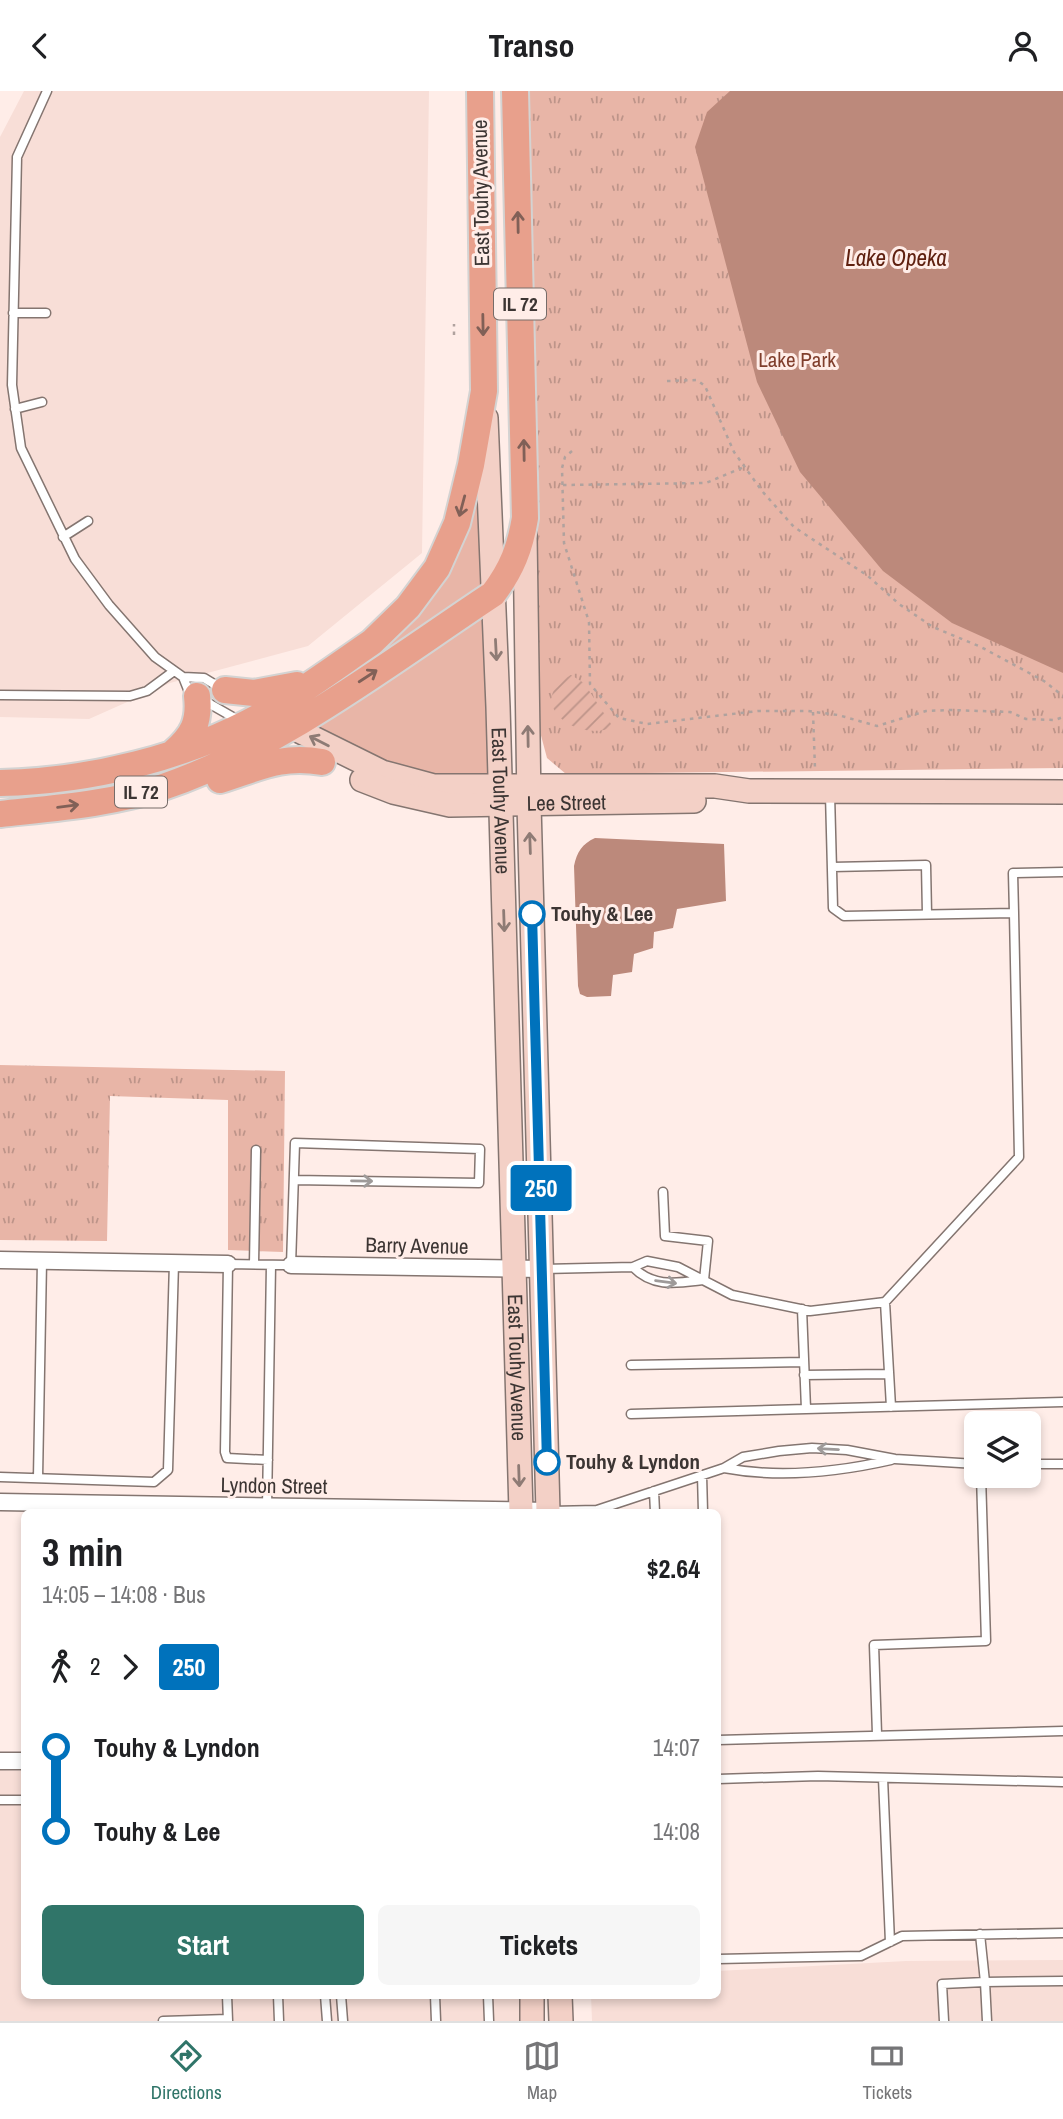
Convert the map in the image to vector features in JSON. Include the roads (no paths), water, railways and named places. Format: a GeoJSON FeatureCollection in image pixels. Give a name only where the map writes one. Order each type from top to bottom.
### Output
{"type":"FeatureCollection","features":[{"type":"Feature","properties":{"kind":"main road","name":"East Touhy Avenue"},"geometry":{"type":"LineString","coordinates":[[480,91],[484,391],[501,795],[521,1509]]}},
{"type":"Feature","properties":{"kind":"main road","name":"East Touhy Avenue"},"geometry":{"type":"LineString","coordinates":[[515,91],[525,518],[528,796],[548,1509]]}},
{"type":"Feature","properties":{"kind":"main road","name":"IL 72"},"geometry":{"type":"LineString","coordinates":[[0,814],[84,804],[161,788],[230,759],[256,714],[316,680],[388,629],[437,568],[449,546],[464,499],[484,391]]}},
{"type":"Feature","properties":{"kind":"main road","name":"IL 72"},"geometry":{"type":"LineString","coordinates":[[0,783],[120,768],[172,754],[256,714],[493,594],[510,572],[519,551],[525,518]]}},
{"type":"Feature","properties":{"kind":"main road"},"geometry":{"type":"LineString","coordinates":[[256,714],[237,694],[274,691],[316,680]]}},
{"type":"Feature","properties":{"kind":"main road"},"geometry":{"type":"LineString","coordinates":[[172,754],[196,729],[190,687]]}},
{"type":"Feature","properties":{"kind":"main road","name":"Lee Street"},"geometry":{"type":"LineString","coordinates":[[256,714],[322,762],[393,792],[450,805],[501,795]]}},
{"type":"Feature","properties":{"kind":"main road","name":"Lee Street"},"geometry":{"type":"LineString","coordinates":[[256,714],[382,772],[434,786],[501,795],[688,802],[749,791],[1063,792]]}},
{"type":"Feature","properties":{"kind":"main road"},"geometry":{"type":"LineString","coordinates":[[161,788],[185,791],[270,761],[301,759],[322,762]]}},
{"type":"Feature","properties":{"kind":"main road"},"geometry":{"type":"LineString","coordinates":[[450,805],[476,815],[502,844]]}},
{"type":"Feature","properties":{"kind":"main road"},"geometry":{"type":"LineString","coordinates":[[532,1999],[533,2021]]}},
{"type":"Feature","properties":{"kind":"main road"},"geometry":{"type":"LineString","coordinates":[[560,1999],[561,2021]]}},
{"type":"Feature","properties":{"kind":"street"},"geometry":{"type":"LineString","coordinates":[[0,1260],[228,1264]]}},
{"type":"Feature","properties":{"kind":"street","name":"Barry Avenue"},"geometry":{"type":"LineString","coordinates":[[291,1265],[543,1269]]}},
{"type":"Feature","properties":{"kind":"street","name":"Lyndon Street"},"geometry":{"type":"LineString","coordinates":[[0,1502],[83,1508],[309,1509]]}},
{"type":"Feature","properties":{"kind":"street"},"geometry":{"type":"LineString","coordinates":[[0,1761],[21,1761]]}},
{"type":"Feature","properties":{"kind":"lane"},"geometry":{"type":"LineString","coordinates":[[47,91],[18,157],[12,385],[21,448],[75,559],[109,605],[155,657],[190,687],[256,714]]}},
{"type":"Feature","properties":{"kind":"lane"},"geometry":{"type":"LineString","coordinates":[[13,313],[46,313]]}},
{"type":"Feature","properties":{"kind":"lane"},"geometry":{"type":"LineString","coordinates":[[15,409],[42,402]]}},
{"type":"Feature","properties":{"kind":"lane"},"geometry":{"type":"LineString","coordinates":[[63,537],[89,521]]}},
{"type":"Feature","properties":{"kind":"lane"},"geometry":{"type":"LineString","coordinates":[[0,695],[130,696],[147,691],[174,671]]}},
{"type":"Feature","properties":{"kind":"lane"},"geometry":{"type":"LineString","coordinates":[[190,687],[204,678],[256,714]]}},
{"type":"Feature","properties":{"kind":"lane"},"geometry":{"type":"LineString","coordinates":[[830,791],[833,908],[845,916],[1014,913]]}},
{"type":"Feature","properties":{"kind":"lane"},"geometry":{"type":"LineString","coordinates":[[832,867],[926,865],[927,915]]}},
{"type":"Feature","properties":{"kind":"lane"},"geometry":{"type":"LineString","coordinates":[[543,1269],[633,1267],[647,1261],[678,1267],[732,1295],[802,1310],[885,1302],[1019,1157],[1013,873],[1063,872]]}},
{"type":"Feature","properties":{"kind":"lane"},"geometry":{"type":"LineString","coordinates":[[268,1460],[234,1461],[228,1458],[225,1452],[228,1264],[291,1265],[295,1143],[480,1149],[480,1183],[294,1180]]}},
{"type":"Feature","properties":{"kind":"lane"},"geometry":{"type":"LineString","coordinates":[[254,1264],[256,1150]]}},
{"type":"Feature","properties":{"kind":"lane"},"geometry":{"type":"LineString","coordinates":[[663,1192],[665,1236],[708,1241],[704,1280]]}},
{"type":"Feature","properties":{"kind":"lane"},"geometry":{"type":"LineString","coordinates":[[38,1478],[42,1261]]}},
{"type":"Feature","properties":{"kind":"lane"},"geometry":{"type":"LineString","coordinates":[[0,1477],[154,1482],[168,1470],[174,1263]]}},
{"type":"Feature","properties":{"kind":"lane"},"geometry":{"type":"LineString","coordinates":[[267,1507],[271,1265]]}},
{"type":"Feature","properties":{"kind":"lane"},"geometry":{"type":"LineString","coordinates":[[633,1267],[643,1277],[667,1284],[704,1280]]}},
{"type":"Feature","properties":{"kind":"lane"},"geometry":{"type":"LineString","coordinates":[[885,1302],[887,1374],[891,1407]]}},
{"type":"Feature","properties":{"kind":"lane"},"geometry":{"type":"LineString","coordinates":[[802,1310],[806,1409]]}},
{"type":"Feature","properties":{"kind":"lane"},"geometry":{"type":"LineString","coordinates":[[631,1365],[804,1362]]}},
{"type":"Feature","properties":{"kind":"lane"},"geometry":{"type":"LineString","coordinates":[[804,1375],[887,1374]]}},
{"type":"Feature","properties":{"kind":"lane"},"geometry":{"type":"LineString","coordinates":[[631,1414],[1063,1402]]}},
{"type":"Feature","properties":{"kind":"lane"},"geometry":{"type":"LineString","coordinates":[[608,1509],[724,1468],[743,1457],[812,1448],[847,1450],[895,1459],[964,1463]]}},
{"type":"Feature","properties":{"kind":"lane"},"geometry":{"type":"LineString","coordinates":[[724,1468],[781,1472],[853,1468],[895,1459]]}},
{"type":"Feature","properties":{"kind":"lane"},"geometry":{"type":"LineString","coordinates":[[1041,1464],[1063,1464]]}},
{"type":"Feature","properties":{"kind":"lane"},"geometry":{"type":"LineString","coordinates":[[702,1475],[703,1509]]}},
{"type":"Feature","properties":{"kind":"lane"},"geometry":{"type":"LineString","coordinates":[[877,1734],[874,1645],[986,1641],[981,1488]]}},
{"type":"Feature","properties":{"kind":"lane"},"geometry":{"type":"LineString","coordinates":[[654,1491],[655,1509]]}},
{"type":"Feature","properties":{"kind":"lane"},"geometry":{"type":"LineString","coordinates":[[721,1740],[1063,1731]]}},
{"type":"Feature","properties":{"kind":"lane"},"geometry":{"type":"LineString","coordinates":[[721,1779],[818,1776],[1063,1782]]}},
{"type":"Feature","properties":{"kind":"lane"},"geometry":{"type":"LineString","coordinates":[[883,1778],[890,1942]]}},
{"type":"Feature","properties":{"kind":"lane"},"geometry":{"type":"LineString","coordinates":[[0,1800],[21,1800]]}},
{"type":"Feature","properties":{"kind":"lane"},"geometry":{"type":"LineString","coordinates":[[721,1959],[861,1956],[902,1936],[1063,1933]]}},
{"type":"Feature","properties":{"kind":"lane"},"geometry":{"type":"LineString","coordinates":[[980,1934],[987,2021]]}},
{"type":"Feature","properties":{"kind":"lane"},"geometry":{"type":"LineString","coordinates":[[944,2021],[943,1984],[1063,1981]]}},
{"type":"Feature","properties":{"kind":"lane"},"geometry":{"type":"LineString","coordinates":[[163,2021],[228,2020],[227,1999]]}},
{"type":"Feature","properties":{"kind":"lane"},"geometry":{"type":"LineString","coordinates":[[278,1999],[279,2021]]}},
{"type":"Feature","properties":{"kind":"lane"},"geometry":{"type":"LineString","coordinates":[[325,1999],[327,2021]]}},
{"type":"Feature","properties":{"kind":"lane"},"geometry":{"type":"LineString","coordinates":[[341,1999],[343,2021]]}},
{"type":"Feature","properties":{"kind":"lane"},"geometry":{"type":"LineString","coordinates":[[435,1999],[436,2021]]}},
{"type":"Feature","properties":{"kind":"lane"},"geometry":{"type":"LineString","coordinates":[[488,1999],[489,2021]]}},
{"type":"Feature","properties":{"kind":"water","name":"Lake Opeka"},"geometry":{"type":"Polygon","coordinates":[[[730,91],[1063,91],[1063,673],[952,623],[883,571],[800,472],[757,382],[695,147],[707,112],[730,91]]]}},
{"type":"Feature","properties":{"kind":"water"},"geometry":{"type":"Polygon","coordinates":[[[595,838],[724,844],[726,901],[677,909],[673,928],[654,932],[653,948],[634,954],[632,972],[613,975],[611,996],[587,997],[580,994],[578,986],[574,866],[581,849],[595,838]]]}},
{"type":"Feature","properties":{"kind":"place","name":"Touhy & Lee"},"geometry":{"type":"Point","coordinates":[532,914]}},
{"type":"Feature","properties":{"kind":"place","name":"Touhy & Lyndon"},"geometry":{"type":"Point","coordinates":[547,1462]}},
{"type":"Feature","properties":{"kind":"park label","name":"Lake Park"},"geometry":{"type":"Point","coordinates":[797,360]}}]}
